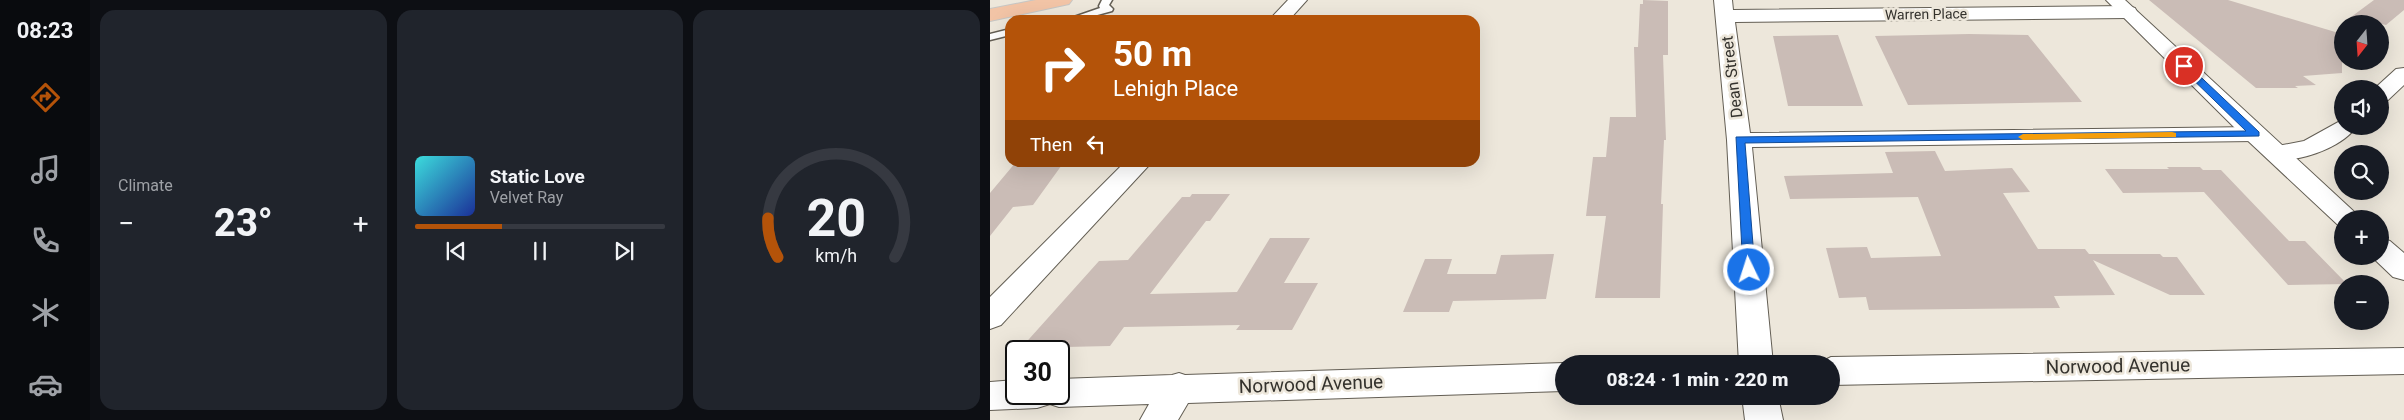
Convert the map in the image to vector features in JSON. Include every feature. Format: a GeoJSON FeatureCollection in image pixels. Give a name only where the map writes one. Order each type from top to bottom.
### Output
{"type":"FeatureCollection","features":[{"type":"Feature","properties":{"kind":"main road"},"geometry":{"type":"LineString","coordinates":[[990,15],[1063,0]]}},
{"type":"Feature","properties":{"kind":"street"},"geometry":{"type":"LineString","coordinates":[[1283,15],[1298,0]]}},
{"type":"Feature","properties":{"kind":"street"},"geometry":{"type":"LineString","coordinates":[[2121,6],[2255,134],[2338,210]]}},
{"type":"Feature","properties":{"kind":"street","name":"Warren Place"},"geometry":{"type":"LineString","coordinates":[[1724,8],[2121,6]]}},
{"type":"Feature","properties":{"kind":"street","name":"Dean Street"},"geometry":{"type":"LineString","coordinates":[[1724,8],[1739,140],[1755,355]]}},
{"type":"Feature","properties":{"kind":"street"},"geometry":{"type":"LineString","coordinates":[[2389,87],[2404,74]]}},
{"type":"Feature","properties":{"kind":"street"},"geometry":{"type":"LineString","coordinates":[[1739,140],[2255,134]]}},
{"type":"Feature","properties":{"kind":"street"},"geometry":{"type":"LineString","coordinates":[[2276,153],[2310,149],[2334,135]]}},
{"type":"Feature","properties":{"kind":"street"},"geometry":{"type":"LineString","coordinates":[[990,317],[1135,167]]}},
{"type":"Feature","properties":{"kind":"street"},"geometry":{"type":"LineString","coordinates":[[2389,256],[2404,270]]}},
{"type":"Feature","properties":{"kind":"street","name":"Norwood Avenue"},"geometry":{"type":"LineString","coordinates":[[1840,371],[2404,361]]}},
{"type":"Feature","properties":{"kind":"street","name":"Norwood Avenue"},"geometry":{"type":"LineString","coordinates":[[1070,392],[1179,387],[1555,377]]}},
{"type":"Feature","properties":{"kind":"street"},"geometry":{"type":"LineString","coordinates":[[1159,420],[1179,387]]}},
{"type":"Feature","properties":{"kind":"street"},"geometry":{"type":"LineString","coordinates":[[990,396],[1005,395]]}},
{"type":"Feature","properties":{"kind":"street"},"geometry":{"type":"LineString","coordinates":[[1762,405],[1764,420]]}},
{"type":"Feature","properties":{"kind":"lane"},"geometry":{"type":"LineString","coordinates":[[1084,15],[1107,5]]}},
{"type":"Feature","properties":{"kind":"lane"},"geometry":{"type":"LineString","coordinates":[[990,37],[1005,33]]}},
{"type":"Feature","properties":{"kind":"building"},"geometry":{"type":"Polygon","coordinates":[[[1643,0],[1668,1],[1668,55],[1663,55],[1666,140],[1664,140],[1661,204],[1663,204],[1660,298],[1595,298],[1606,216],[1586,216],[1593,157],[1606,157],[1610,117],[1636,117],[1634,47],[1638,47],[1640,4],[1643,4],[1643,0]]]}},
{"type":"Feature","properties":{"kind":"building"},"geometry":{"type":"Polygon","coordinates":[[[2149,0],[2228,0],[2334,32],[2334,70],[2342,70],[2342,73],[2303,76],[2316,85],[2295,86],[2298,88],[2256,88],[2149,0]]]}},
{"type":"Feature","properties":{"kind":"building"},"geometry":{"type":"Polygon","coordinates":[[[2374,0],[2404,0],[2404,10],[2389,22],[2389,15],[2354,15],[2374,0]]]}},
{"type":"Feature","properties":{"kind":"building"},"geometry":{"type":"Polygon","coordinates":[[[1838,35],[1863,106],[1788,106],[1773,36],[1838,35]]]}},
{"type":"Feature","properties":{"kind":"building"},"geometry":{"type":"Polygon","coordinates":[[[2028,35],[2082,102],[1908,105],[1875,36],[2028,35]]]}},
{"type":"Feature","properties":{"kind":"building"},"geometry":{"type":"Polygon","coordinates":[[[1935,151],[1945,171],[2012,168],[2030,192],[2003,193],[2038,249],[2085,249],[2089,254],[2160,254],[2163,257],[2177,257],[2205,295],[2170,295],[2093,260],[2115,295],[2054,296],[2060,308],[1869,310],[1866,297],[1839,298],[1826,248],[1867,247],[1871,258],[1941,256],[1918,197],[1790,199],[1784,176],[1893,173],[1885,152],[1935,151]]]}},
{"type":"Feature","properties":{"kind":"building"},"geometry":{"type":"Polygon","coordinates":[[[1012,167],[1060,167],[1033,205],[1013,207],[990,236],[990,193],[1012,167]]]}},
{"type":"Feature","properties":{"kind":"building"},"geometry":{"type":"Polygon","coordinates":[[[2167,167],[2200,167],[2203,170],[2221,170],[2289,241],[2305,241],[2338,275],[2334,275],[2334,284],[2288,285],[2204,192],[2123,193],[2105,169],[2169,169],[2167,167]]]}},
{"type":"Feature","properties":{"kind":"building"},"geometry":{"type":"Polygon","coordinates":[[[1192,194],[1230,194],[1210,221],[1206,221],[1150,294],[1237,292],[1270,238],[1310,238],[1284,283],[1318,283],[1292,330],[1236,330],[1240,325],[1124,327],[1110,346],[1070,347],[1070,340],[1028,340],[1099,261],[1128,260],[1182,197],[1190,197],[1192,194]]]}},
{"type":"Feature","properties":{"kind":"building"},"geometry":{"type":"Polygon","coordinates":[[[1554,254],[1546,299],[1453,301],[1449,312],[1403,312],[1425,259],[1452,259],[1447,274],[1496,274],[1501,255],[1554,254]]]}},
{"type":"Feature","properties":{"kind":"slow traffic"},"geometry":{"type":"LineString","coordinates":[[2023,137],[2172,135]]}},
{"type":"Feature","properties":{"kind":"route"},"geometry":{"type":"LineString","coordinates":[[1749,270],[1739,140],[2255,134],[2184,66]]}}]}
